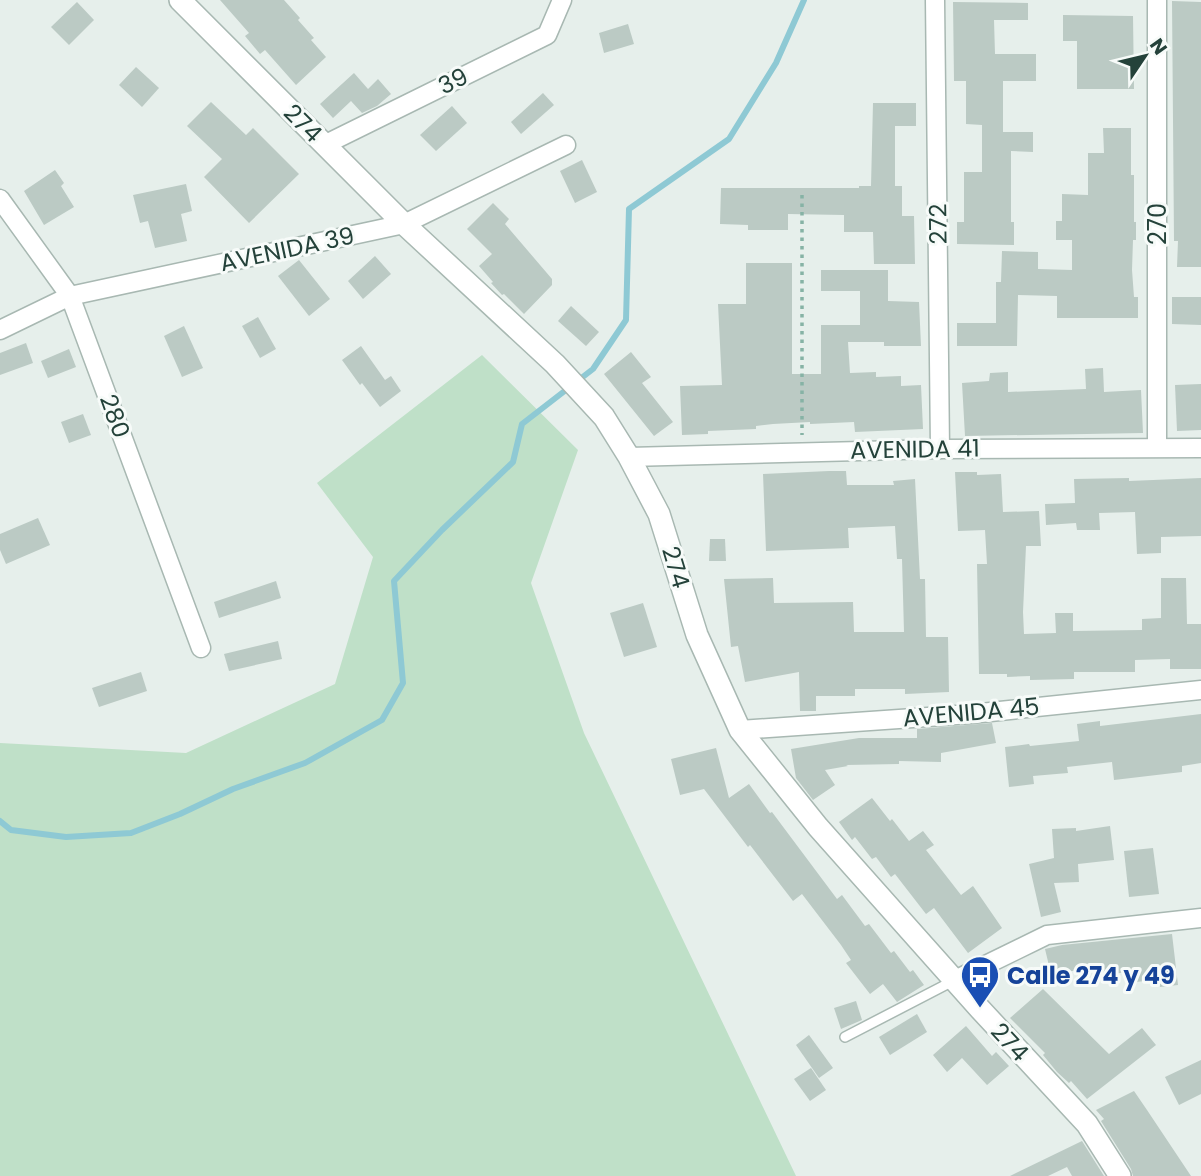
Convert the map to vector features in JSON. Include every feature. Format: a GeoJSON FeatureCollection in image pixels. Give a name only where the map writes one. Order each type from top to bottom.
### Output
{"type":"FeatureCollection","features":[{"type":"Feature","properties":{"kind":"street","name":"274"},"geometry":{"type":"LineString","coordinates":[[180,0],[404,223],[555,364],[604,417],[659,514],[696,635],[740,730],[818,827],[1087,1124],[1120,1176]]}},
{"type":"Feature","properties":{"kind":"street","name":"39"},"geometry":{"type":"LineString","coordinates":[[324,145],[547,35],[562,0]]}},
{"type":"Feature","properties":{"kind":"street","name":"272"},"geometry":{"type":"LineString","coordinates":[[935,0],[940,449]]}},
{"type":"Feature","properties":{"kind":"street","name":"270"},"geometry":{"type":"LineString","coordinates":[[1157,0],[1157,447]]}},
{"type":"Feature","properties":{"kind":"street","name":"AVENIDA 39"},"geometry":{"type":"LineString","coordinates":[[0,330],[70,296],[404,223],[566,145]]}},
{"type":"Feature","properties":{"kind":"street","name":"280"},"geometry":{"type":"LineString","coordinates":[[0,199],[70,296],[201,648]]}},
{"type":"Feature","properties":{"kind":"street","name":"AVENIDA 41"},"geometry":{"type":"LineString","coordinates":[[629,457],[802,451],[1201,447]]}},
{"type":"Feature","properties":{"kind":"street","name":"AVENIDA 45"},"geometry":{"type":"LineString","coordinates":[[740,730],[971,714],[1201,690]]}},
{"type":"Feature","properties":{"kind":"street"},"geometry":{"type":"LineString","coordinates":[[955,980],[1047,935],[1201,918]]}},
{"type":"Feature","properties":{"kind":"lane"},"geometry":{"type":"LineString","coordinates":[[845,1037],[955,980]]}},
{"type":"Feature","properties":{"kind":"path"},"geometry":{"type":"LineString","coordinates":[[802,195],[802,451]]}},
{"type":"Feature","properties":{"kind":"green space"},"geometry":{"type":"Polygon","coordinates":[[[482,355],[578,450],[531,583],[584,733],[796,1176],[0,1176],[0,743],[186,753],[335,684],[373,557],[317,483],[482,355]]]}},
{"type":"Feature","properties":{"kind":"building"},"geometry":{"type":"Polygon","coordinates":[[[220,0],[284,0],[300,18],[298,20],[314,38],[311,40],[326,57],[296,85],[265,50],[260,54],[245,36],[249,33],[220,0]]]}},
{"type":"Feature","properties":{"kind":"building"},"geometry":{"type":"Polygon","coordinates":[[[1172,1],[1201,2],[1201,267],[1177,267],[1178,241],[1174,241],[1172,1]]]}},
{"type":"Feature","properties":{"kind":"building"},"geometry":{"type":"Polygon","coordinates":[[[77,2],[94,20],[69,45],[51,27],[77,2]]]}},
{"type":"Feature","properties":{"kind":"building"},"geometry":{"type":"Polygon","coordinates":[[[953,2],[1028,3],[1028,20],[994,20],[995,54],[1036,54],[1036,81],[1003,81],[1003,132],[1033,132],[1033,152],[1011,151],[1011,222],[1014,222],[1014,245],[957,244],[957,222],[964,222],[964,172],[982,172],[982,125],[966,124],[966,81],[954,81],[953,2]]]}},
{"type":"Feature","properties":{"kind":"building"},"geometry":{"type":"Polygon","coordinates":[[[1063,15],[1133,16],[1134,89],[1077,89],[1077,41],[1063,41],[1063,15]]]}},
{"type":"Feature","properties":{"kind":"building"},"geometry":{"type":"Polygon","coordinates":[[[628,24],[634,44],[604,53],[599,33],[628,24]]]}},
{"type":"Feature","properties":{"kind":"building"},"geometry":{"type":"Polygon","coordinates":[[[136,67],[159,88],[142,107],[119,85],[136,67]]]}},
{"type":"Feature","properties":{"kind":"building"},"geometry":{"type":"Polygon","coordinates":[[[354,73],[368,89],[378,79],[391,94],[377,106],[362,113],[351,101],[333,118],[320,104],[354,73]]]}},
{"type":"Feature","properties":{"kind":"building"},"geometry":{"type":"Polygon","coordinates":[[[543,93],[554,105],[521,134],[511,122],[543,93]]]}},
{"type":"Feature","properties":{"kind":"building"},"geometry":{"type":"Polygon","coordinates":[[[211,102],[246,135],[253,128],[299,174],[249,223],[204,177],[222,159],[187,126],[211,102]]]}},
{"type":"Feature","properties":{"kind":"building"},"geometry":{"type":"Polygon","coordinates":[[[873,103],[916,103],[916,126],[895,126],[895,186],[902,186],[902,216],[914,216],[915,264],[874,264],[873,232],[844,232],[844,215],[788,214],[788,230],[748,230],[748,225],[720,224],[721,188],[871,186],[873,103]]]}},
{"type":"Feature","properties":{"kind":"building"},"geometry":{"type":"Polygon","coordinates":[[[452,106],[467,123],[436,151],[420,135],[452,106]]]}},
{"type":"Feature","properties":{"kind":"building"},"geometry":{"type":"Polygon","coordinates":[[[1103,128],[1131,128],[1131,175],[1134,175],[1136,222],[1132,270],[1134,297],[1138,297],[1138,318],[1057,318],[1057,296],[1018,295],[1017,346],[957,346],[957,323],[996,323],[996,282],[1001,282],[1002,251],[1038,252],[1038,269],[1072,270],[1072,240],[1056,240],[1056,221],[1062,221],[1062,194],[1088,195],[1088,153],[1104,153],[1103,128]]]}},
{"type":"Feature","properties":{"kind":"building"},"geometry":{"type":"Polygon","coordinates":[[[582,160],[597,192],[575,203],[560,171],[582,160]]]}},
{"type":"Feature","properties":{"kind":"building"},"geometry":{"type":"Polygon","coordinates":[[[55,170],[74,207],[44,225],[24,191],[55,170]]]}},
{"type":"Feature","properties":{"kind":"building"},"geometry":{"type":"Polygon","coordinates":[[[186,184],[192,211],[181,214],[187,241],[155,248],[148,221],[140,223],[133,195],[186,184]]]}},
{"type":"Feature","properties":{"kind":"building"},"geometry":{"type":"Polygon","coordinates":[[[493,203],[509,219],[505,224],[552,279],[552,285],[524,314],[502,295],[479,266],[492,254],[467,229],[493,203]]]}},
{"type":"Feature","properties":{"kind":"building"},"geometry":{"type":"Polygon","coordinates":[[[375,256],[391,274],[363,299],[348,281],[375,256]]]}},
{"type":"Feature","properties":{"kind":"building"},"geometry":{"type":"Polygon","coordinates":[[[299,260],[330,299],[309,316],[278,276],[299,260]]]}},
{"type":"Feature","properties":{"kind":"building"},"geometry":{"type":"Polygon","coordinates":[[[746,263],[792,263],[792,374],[821,374],[821,325],[860,325],[860,291],[821,291],[821,270],[888,270],[888,301],[919,302],[921,346],[848,342],[850,373],[876,372],[876,377],[901,376],[901,386],[921,385],[923,429],[855,432],[854,422],[810,422],[682,435],[680,386],[722,385],[718,304],[746,304],[746,263]]]}},
{"type":"Feature","properties":{"kind":"building"},"geometry":{"type":"Polygon","coordinates":[[[1172,297],[1201,297],[1201,325],[1172,324],[1172,297]]]}},
{"type":"Feature","properties":{"kind":"building"},"geometry":{"type":"Polygon","coordinates":[[[571,306],[599,332],[586,346],[558,321],[571,306]]]}},
{"type":"Feature","properties":{"kind":"building"},"geometry":{"type":"Polygon","coordinates":[[[258,317],[276,349],[260,358],[242,326],[258,317]]]}},
{"type":"Feature","properties":{"kind":"building"},"geometry":{"type":"Polygon","coordinates":[[[184,326],[203,368],[182,377],[164,336],[184,326]]]}},
{"type":"Feature","properties":{"kind":"building"},"geometry":{"type":"Polygon","coordinates":[[[26,343],[33,363],[0,375],[0,353],[26,343]]]}},
{"type":"Feature","properties":{"kind":"building"},"geometry":{"type":"Polygon","coordinates":[[[361,346],[385,380],[391,376],[401,391],[380,407],[342,360],[361,346]]]}},
{"type":"Feature","properties":{"kind":"building"},"geometry":{"type":"Polygon","coordinates":[[[69,349],[76,367],[48,378],[41,361],[69,349]]]}},
{"type":"Feature","properties":{"kind":"building"},"geometry":{"type":"Polygon","coordinates":[[[631,352],[651,377],[642,383],[673,422],[654,436],[604,374],[631,352]]]}},
{"type":"Feature","properties":{"kind":"building"},"geometry":{"type":"Polygon","coordinates":[[[1103,368],[1104,392],[1141,390],[1143,433],[965,436],[962,383],[989,381],[990,373],[1008,372],[1008,392],[1086,389],[1085,369],[1103,368]]]}},
{"type":"Feature","properties":{"kind":"building"},"geometry":{"type":"Polygon","coordinates":[[[1201,384],[1201,430],[1177,431],[1175,385],[1201,384]]]}},
{"type":"Feature","properties":{"kind":"building"},"geometry":{"type":"Polygon","coordinates":[[[83,414],[91,435],[69,443],[61,422],[83,414]]]}},
{"type":"Feature","properties":{"kind":"building"},"geometry":{"type":"Polygon","coordinates":[[[846,471],[847,485],[894,485],[893,481],[915,479],[920,579],[925,579],[926,637],[948,637],[949,692],[905,694],[905,689],[855,689],[855,696],[816,696],[816,711],[800,711],[799,672],[745,682],[738,646],[731,647],[724,579],[773,578],[774,603],[853,602],[854,632],[904,632],[902,559],[897,559],[895,526],[848,528],[849,548],[766,551],[763,474],[846,471]]]}},
{"type":"Feature","properties":{"kind":"building"},"geometry":{"type":"Polygon","coordinates":[[[955,472],[1001,474],[1003,512],[1039,511],[1041,546],[1026,546],[1024,634],[1056,633],[1055,613],[1073,613],[1073,631],[1142,630],[1142,619],[1161,618],[1161,578],[1186,578],[1187,624],[1201,624],[1201,669],[1170,669],[1170,659],[1135,660],[1135,672],[1074,672],[1074,679],[1030,680],[1030,676],[979,674],[977,564],[987,564],[985,530],[958,531],[955,472]]]}},
{"type":"Feature","properties":{"kind":"building"},"geometry":{"type":"Polygon","coordinates":[[[1129,478],[1129,481],[1201,478],[1201,536],[1161,537],[1161,553],[1137,554],[1135,512],[1099,513],[1100,530],[1077,530],[1076,523],[1046,525],[1045,504],[1075,503],[1074,479],[1129,478]]]}},
{"type":"Feature","properties":{"kind":"building"},"geometry":{"type":"Polygon","coordinates":[[[38,518],[50,545],[6,564],[0,550],[0,534],[38,518]]]}},
{"type":"Feature","properties":{"kind":"building"},"geometry":{"type":"Polygon","coordinates":[[[710,539],[725,539],[726,561],[709,561],[710,539]]]}},
{"type":"Feature","properties":{"kind":"building"},"geometry":{"type":"Polygon","coordinates":[[[276,581],[281,598],[219,618],[214,602],[276,581]]]}},
{"type":"Feature","properties":{"kind":"building"},"geometry":{"type":"Polygon","coordinates":[[[643,603],[657,647],[624,657],[610,613],[643,603]]]}},
{"type":"Feature","properties":{"kind":"building"},"geometry":{"type":"Polygon","coordinates":[[[278,641],[282,659],[229,671],[224,654],[278,641]]]}},
{"type":"Feature","properties":{"kind":"building"},"geometry":{"type":"Polygon","coordinates":[[[141,672],[147,691],[99,707],[92,688],[141,672]]]}},
{"type":"Feature","properties":{"kind":"building"},"geometry":{"type":"Polygon","coordinates":[[[1201,714],[1201,763],[1182,766],[1182,772],[1114,780],[1112,762],[1067,767],[1068,773],[1033,776],[1034,784],[1009,787],[1005,747],[1079,741],[1077,724],[1100,721],[1100,726],[1201,714]]]}},
{"type":"Feature","properties":{"kind":"building"},"geometry":{"type":"Polygon","coordinates":[[[992,723],[996,743],[941,753],[941,762],[899,761],[899,764],[846,765],[848,766],[825,770],[835,785],[813,800],[796,778],[791,749],[859,738],[917,738],[917,729],[992,723]]]}},
{"type":"Feature","properties":{"kind":"building"},"geometry":{"type":"Polygon","coordinates":[[[716,748],[729,798],[749,784],[837,899],[842,895],[865,926],[869,924],[891,953],[894,951],[924,985],[897,1002],[883,984],[870,994],[846,963],[851,960],[841,945],[802,894],[793,901],[704,789],[680,795],[671,759],[716,748]]]}},
{"type":"Feature","properties":{"kind":"building"},"geometry":{"type":"Polygon","coordinates":[[[872,798],[909,841],[923,831],[934,845],[926,850],[961,895],[973,886],[1002,928],[968,953],[934,908],[926,914],[895,874],[891,877],[876,857],[872,859],[855,837],[852,840],[839,822],[872,798]]]}},
{"type":"Feature","properties":{"kind":"building"},"geometry":{"type":"Polygon","coordinates":[[[1110,826],[1114,860],[1078,864],[1079,882],[1054,883],[1061,912],[1041,917],[1029,864],[1054,858],[1052,829],[1076,828],[1076,831],[1110,826]]]}},
{"type":"Feature","properties":{"kind":"building"},"geometry":{"type":"Polygon","coordinates":[[[1153,848],[1159,894],[1129,897],[1124,851],[1153,848]]]}},
{"type":"Feature","properties":{"kind":"building"},"geometry":{"type":"Polygon","coordinates":[[[1172,934],[1178,985],[1160,987],[1159,979],[1129,983],[1128,972],[1102,975],[1101,967],[1051,974],[1045,949],[1062,945],[1172,934]]]}},
{"type":"Feature","properties":{"kind":"building"},"geometry":{"type":"Polygon","coordinates":[[[1043,989],[1109,1054],[1142,1028],[1156,1045],[1087,1099],[1071,1081],[1069,1083],[1057,1072],[1043,1055],[1045,1053],[1010,1018],[1043,989]]]}},
{"type":"Feature","properties":{"kind":"building"},"geometry":{"type":"Polygon","coordinates":[[[856,1001],[862,1020],[841,1029],[834,1008],[856,1001]]]}},
{"type":"Feature","properties":{"kind":"building"},"geometry":{"type":"Polygon","coordinates":[[[917,1014],[927,1032],[890,1055],[879,1037],[917,1014]]]}},
{"type":"Feature","properties":{"kind":"building"},"geometry":{"type":"Polygon","coordinates":[[[966,1026],[992,1056],[996,1052],[1009,1066],[987,1085],[962,1058],[947,1072],[933,1055],[966,1026]]]}},
{"type":"Feature","properties":{"kind":"building"},"geometry":{"type":"Polygon","coordinates":[[[809,1035],[833,1068],[819,1078],[796,1045],[809,1035]]]}},
{"type":"Feature","properties":{"kind":"building"},"geometry":{"type":"Polygon","coordinates":[[[1201,1060],[1201,1094],[1179,1105],[1165,1077],[1201,1060]]]}},
{"type":"Feature","properties":{"kind":"building"},"geometry":{"type":"Polygon","coordinates":[[[811,1068],[826,1090],[810,1101],[794,1079],[811,1068]]]}},
{"type":"Feature","properties":{"kind":"building"},"geometry":{"type":"Polygon","coordinates":[[[1134,1091],[1191,1176],[1133,1176],[1101,1121],[1104,1119],[1096,1110],[1134,1091]]]}},
{"type":"Feature","properties":{"kind":"building"},"geometry":{"type":"Polygon","coordinates":[[[1082,1141],[1104,1176],[1072,1176],[1067,1167],[1048,1176],[1010,1176],[1082,1141]]]}},
{"type":"Feature","properties":{"kind":"waterway"},"geometry":{"type":"LineString","coordinates":[[0,821],[11,830],[66,837],[131,833],[233,789],[305,763],[382,720],[403,683],[394,581],[442,530],[513,462],[522,424],[593,369],[626,320],[629,209],[729,139],[776,63],[804,0]]}},
{"type":"Feature","properties":{"kind":"place","name":"Calle 274 y 49"},"geometry":{"type":"Point","coordinates":[980,1009]}}]}
